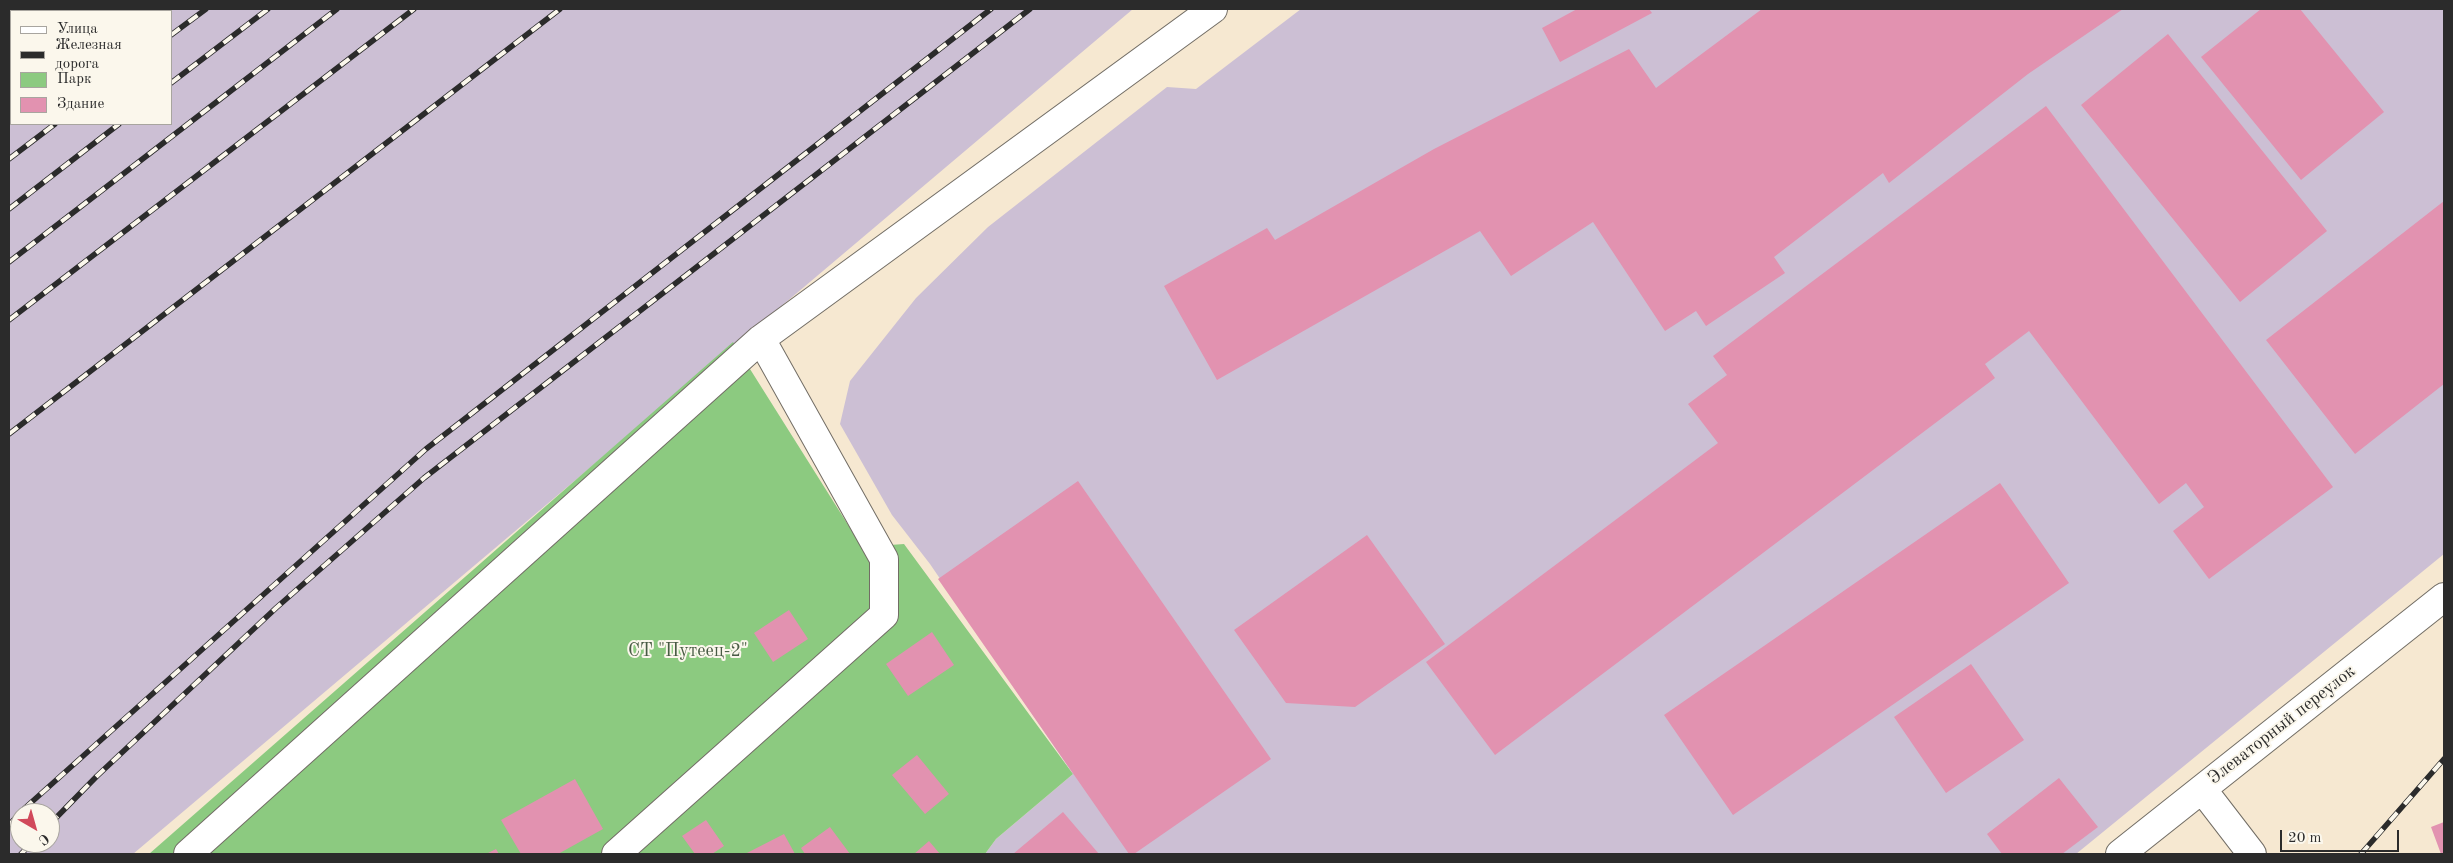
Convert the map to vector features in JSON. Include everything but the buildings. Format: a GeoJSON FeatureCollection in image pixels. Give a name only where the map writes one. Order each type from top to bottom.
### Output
{"type":"FeatureCollection","features":[{"type":"Feature","properties":{"kind":"street"},"geometry":{"type":"LineString","coordinates":[[188,854],[760,339],[1213,9]]}},
{"type":"Feature","properties":{"kind":"street"},"geometry":{"type":"LineString","coordinates":[[616,854],[884,615],[884,559],[760,339]]}},
{"type":"Feature","properties":{"kind":"street","name":"Элеваторный переулок"},"geometry":{"type":"LineString","coordinates":[[2120,854],[2444,597]]}},
{"type":"Feature","properties":{"kind":"street"},"geometry":{"type":"LineString","coordinates":[[2202,789],[2252,854]]}},
{"type":"Feature","properties":{"kind":"shaded area"},"geometry":{"type":"Polygon","coordinates":[[[9,9],[1133,9],[133,854],[9,854],[9,9]]]}},
{"type":"Feature","properties":{"kind":"shaded area"},"geometry":{"type":"Polygon","coordinates":[[[1301,9],[2444,9],[2444,554],[2076,854],[985,854],[996,839],[1073,774],[930,564],[892,515],[840,424],[850,381],[916,298],[988,227],[1167,87],[1196,89],[1301,9]]]}},
{"type":"Feature","properties":{"kind":"green space","name":"СТ \"Путеец-2\""},"geometry":{"type":"Polygon","coordinates":[[[733,342],[862,547],[904,544],[1073,774],[996,839],[985,854],[149,854],[733,342]]]}},
{"type":"Feature","properties":{"kind":"railway"},"geometry":{"type":"LineString","coordinates":[[172,34],[206,9]]}},
{"type":"Feature","properties":{"kind":"railway"},"geometry":{"type":"LineString","coordinates":[[172,82],[268,9]]}},
{"type":"Feature","properties":{"kind":"railway"},"geometry":{"type":"LineString","coordinates":[[9,262],[337,9]]}},
{"type":"Feature","properties":{"kind":"railway"},"geometry":{"type":"LineString","coordinates":[[9,320],[414,9]]}},
{"type":"Feature","properties":{"kind":"railway"},"geometry":{"type":"LineString","coordinates":[[9,434],[560,9]]}},
{"type":"Feature","properties":{"kind":"railway"},"geometry":{"type":"LineString","coordinates":[[9,825],[25,808],[426,449],[991,9]]}},
{"type":"Feature","properties":{"kind":"railway"},"geometry":{"type":"LineString","coordinates":[[60,814],[97,776],[276,608],[424,478],[1030,9]]}},
{"type":"Feature","properties":{"kind":"railway"},"geometry":{"type":"LineString","coordinates":[[9,159],[54,125]]}},
{"type":"Feature","properties":{"kind":"railway"},"geometry":{"type":"LineString","coordinates":[[9,209],[118,125]]}},
{"type":"Feature","properties":{"kind":"railway"},"geometry":{"type":"LineString","coordinates":[[2361,854],[2444,759]]}}]}
